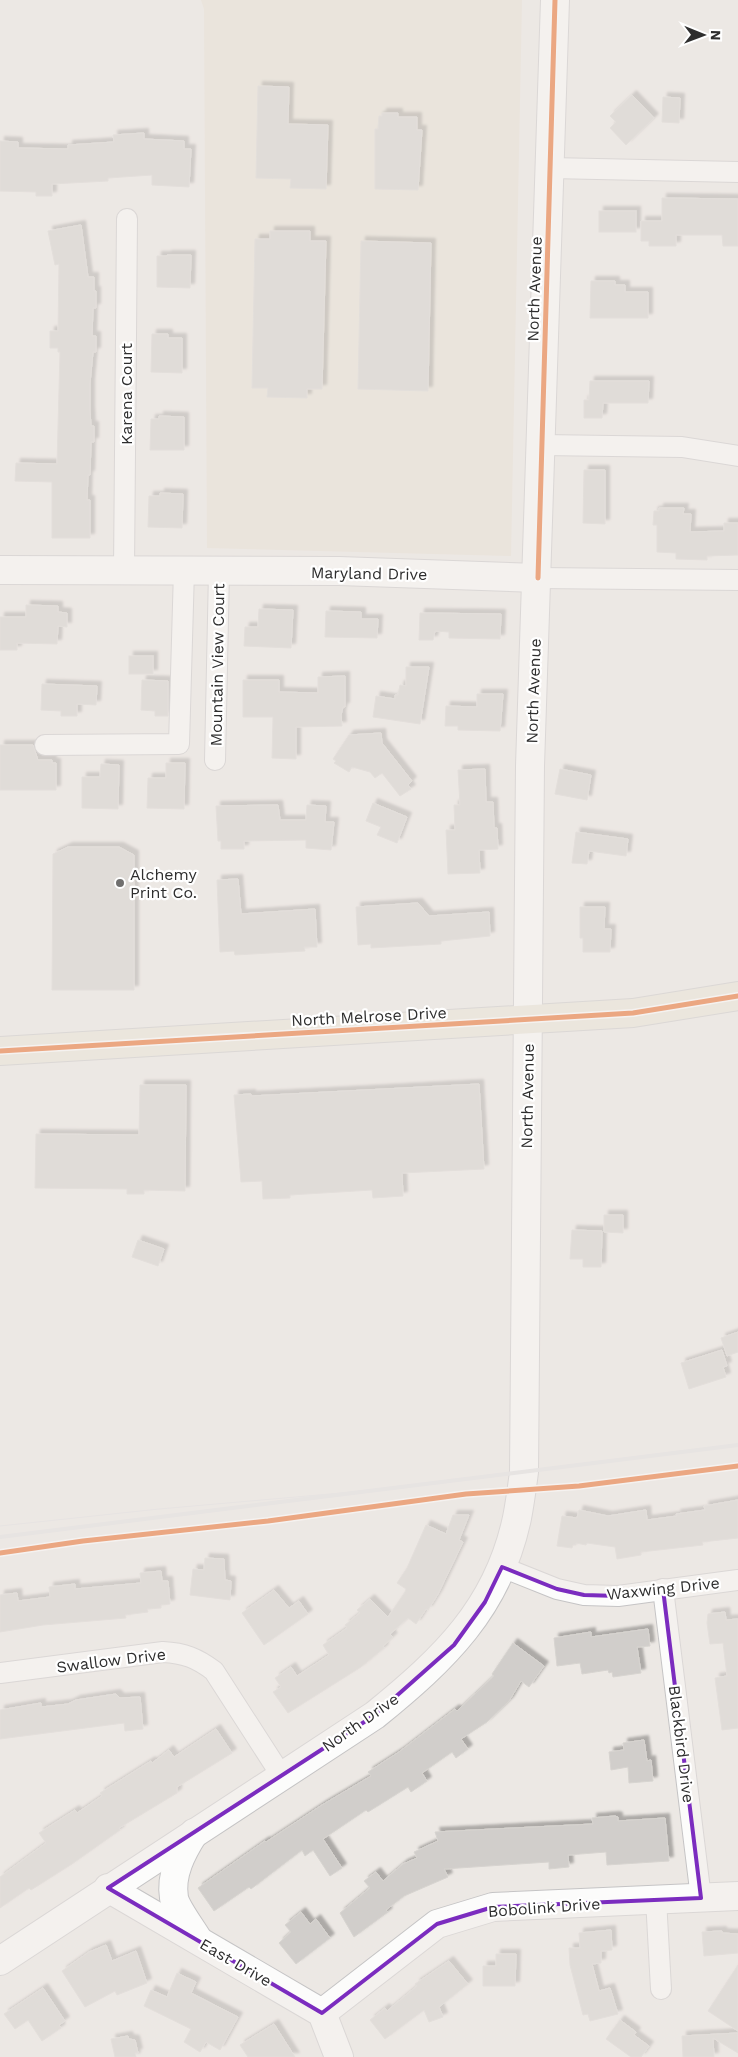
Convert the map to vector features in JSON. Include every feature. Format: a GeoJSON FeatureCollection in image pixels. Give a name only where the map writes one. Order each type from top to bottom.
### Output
{"type":"FeatureCollection","features":[{"type":"Feature","properties":{"kind":"main road","name":"North Avenue"},"geometry":{"type":"LineString","coordinates":[[523,1353],[530,766],[538,578],[555,0]]}},
{"type":"Feature","properties":{"kind":"main road","name":"Maryland Drive"},"geometry":{"type":"LineString","coordinates":[[0,570],[340,571],[538,578]]}},
{"type":"Feature","properties":{"kind":"main road","name":"North Melrose Drive"},"geometry":{"type":"LineString","coordinates":[[0,1051],[632,1013],[738,996]]}},
{"type":"Feature","properties":{"kind":"main road","name":"North Drive"},"geometry":{"type":"LineString","coordinates":[[0,1960],[375,1715],[422,1676],[454,1645],[485,1602],[502,1567],[517,1519],[524,1472],[523,1353]]}},
{"type":"Feature","properties":{"kind":"main road"},"geometry":{"type":"LineString","coordinates":[[195,1831],[180,1856],[174,1881],[174,1899],[200,1941]]}},
{"type":"Feature","properties":{"kind":"main road","name":"East Drive"},"geometry":{"type":"LineString","coordinates":[[108,1888],[322,2013]]}},
{"type":"Feature","properties":{"kind":"main road","name":"Bobolink Drive"},"geometry":{"type":"LineString","coordinates":[[322,2013],[437,1924],[493,1907],[738,1896]]}},
{"type":"Feature","properties":{"kind":"main road"},"geometry":{"type":"LineString","coordinates":[[322,2013],[340,2057]]}},
{"type":"Feature","properties":{"kind":"street"},"geometry":{"type":"LineString","coordinates":[[550,168],[738,172]]}},
{"type":"Feature","properties":{"kind":"street","name":"Karena Court"},"geometry":{"type":"LineString","coordinates":[[124,570],[127,219]]}},
{"type":"Feature","properties":{"kind":"street"},"geometry":{"type":"LineString","coordinates":[[542,445],[682,447],[738,456]]}},
{"type":"Feature","properties":{"kind":"street"},"geometry":{"type":"LineString","coordinates":[[45,745],[179,744],[184,570]]}},
{"type":"Feature","properties":{"kind":"street","name":"Mountain View Court"},"geometry":{"type":"LineString","coordinates":[[214,760],[219,571]]}},
{"type":"Feature","properties":{"kind":"street","name":"Maryland Drive"},"geometry":{"type":"LineString","coordinates":[[538,578],[738,580]]}},
{"type":"Feature","properties":{"kind":"street","name":"Waxwing Drive"},"geometry":{"type":"LineString","coordinates":[[502,1567],[557,1589],[584,1595],[618,1596],[738,1580]]}},
{"type":"Feature","properties":{"kind":"street","name":"Blackbird Drive"},"geometry":{"type":"LineString","coordinates":[[663,1589],[701,1898]]}},
{"type":"Feature","properties":{"kind":"street","name":"Swallow Drive"},"geometry":{"type":"LineString","coordinates":[[0,1673],[163,1652],[182,1652],[200,1660],[214,1671],[281,1775]]}},
{"type":"Feature","properties":{"kind":"street"},"geometry":{"type":"LineString","coordinates":[[656,1899],[661,1989]]}},
{"type":"Feature","properties":{"kind":"highlighted area"},"geometry":{"type":"Polygon","coordinates":[[[502,1567],[557,1589],[584,1595],[618,1596],[663,1589],[701,1898],[493,1907],[437,1924],[322,2013],[108,1888],[375,1715],[454,1645],[485,1602],[502,1567]]]}},
{"type":"Feature","properties":{"kind":"shaded area"},"geometry":{"type":"Polygon","coordinates":[[[201,0],[522,0],[511,556],[207,548],[204,9],[201,0]]]}},
{"type":"Feature","properties":{"kind":"building"},"geometry":{"type":"Polygon","coordinates":[[[258,86],[289,87],[288,124],[328,125],[326,189],[290,188],[291,179],[256,178],[258,86]]]}},
{"type":"Feature","properties":{"kind":"building"},"geometry":{"type":"Polygon","coordinates":[[[632,95],[654,118],[626,145],[610,128],[616,122],[610,116],[632,95]]]}},
{"type":"Feature","properties":{"kind":"building"},"geometry":{"type":"Polygon","coordinates":[[[663,97],[680,98],[679,123],[662,122],[663,97]]]}},
{"type":"Feature","properties":{"kind":"building"},"geometry":{"type":"Polygon","coordinates":[[[382,113],[398,113],[398,117],[417,117],[417,130],[422,130],[418,190],[375,189],[375,129],[378,129],[379,116],[382,116],[382,113]]]}},
{"type":"Feature","properties":{"kind":"building"},"geometry":{"type":"Polygon","coordinates":[[[144,133],[144,139],[184,141],[184,149],[191,149],[189,187],[152,185],[152,175],[108,178],[108,181],[52,184],[52,196],[36,196],[36,192],[0,191],[0,141],[18,142],[18,148],[68,149],[68,145],[114,142],[113,135],[144,133]]]}},
{"type":"Feature","properties":{"kind":"building"},"geometry":{"type":"Polygon","coordinates":[[[662,198],[738,199],[738,246],[723,246],[722,235],[676,235],[676,246],[649,246],[649,241],[641,241],[641,221],[662,221],[662,198]]]}},
{"type":"Feature","properties":{"kind":"building"},"geometry":{"type":"Polygon","coordinates":[[[599,211],[636,211],[636,232],[599,232],[599,211]]]}},
{"type":"Feature","properties":{"kind":"building"},"geometry":{"type":"Polygon","coordinates":[[[81,225],[88,277],[94,277],[94,291],[96,291],[96,308],[93,308],[92,336],[96,336],[96,352],[93,352],[90,383],[91,426],[94,426],[94,442],[91,442],[87,500],[90,500],[90,538],[52,538],[52,482],[15,481],[16,463],[57,464],[60,352],[58,352],[58,348],[50,348],[50,331],[58,331],[59,264],[55,265],[48,231],[81,225]]]}},
{"type":"Feature","properties":{"kind":"building"},"geometry":{"type":"Polygon","coordinates":[[[270,231],[310,231],[310,241],[326,241],[322,389],[307,389],[307,398],[267,397],[268,388],[252,388],[255,239],[270,239],[270,231]]]}},
{"type":"Feature","properties":{"kind":"building"},"geometry":{"type":"Polygon","coordinates":[[[361,241],[431,243],[428,391],[358,389],[361,241]]]}},
{"type":"Feature","properties":{"kind":"building"},"geometry":{"type":"Polygon","coordinates":[[[191,255],[190,288],[157,287],[157,256],[191,255]]]}},
{"type":"Feature","properties":{"kind":"building"},"geometry":{"type":"Polygon","coordinates":[[[591,281],[615,281],[615,285],[625,285],[625,292],[648,292],[648,318],[590,318],[591,281]]]}},
{"type":"Feature","properties":{"kind":"building"},"geometry":{"type":"Polygon","coordinates":[[[152,334],[168,334],[168,338],[182,338],[182,373],[151,372],[152,334]]]}},
{"type":"Feature","properties":{"kind":"building"},"geometry":{"type":"Polygon","coordinates":[[[590,381],[649,381],[648,403],[603,403],[602,418],[584,418],[584,400],[589,400],[590,381]]]}},
{"type":"Feature","properties":{"kind":"building"},"geometry":{"type":"Polygon","coordinates":[[[159,416],[184,417],[184,450],[150,450],[151,419],[159,419],[159,416]]]}},
{"type":"Feature","properties":{"kind":"building"},"geometry":{"type":"Polygon","coordinates":[[[584,470],[605,470],[605,524],[583,523],[584,470]]]}},
{"type":"Feature","properties":{"kind":"building"},"geometry":{"type":"Polygon","coordinates":[[[160,493],[183,494],[182,528],[148,527],[149,496],[160,496],[160,493]]]}},
{"type":"Feature","properties":{"kind":"building"},"geometry":{"type":"Polygon","coordinates":[[[659,508],[684,508],[683,514],[691,514],[690,532],[724,531],[724,523],[738,523],[738,555],[707,556],[707,560],[676,559],[676,553],[657,552],[657,525],[653,525],[654,511],[659,511],[659,508]]]}},
{"type":"Feature","properties":{"kind":"building"},"geometry":{"type":"Polygon","coordinates":[[[26,605],[58,606],[58,612],[67,613],[67,627],[58,626],[57,644],[17,643],[17,650],[0,650],[0,617],[26,617],[26,605]]]}},
{"type":"Feature","properties":{"kind":"building"},"geometry":{"type":"Polygon","coordinates":[[[259,609],[293,610],[291,648],[244,646],[245,627],[258,627],[259,609]]]}},
{"type":"Feature","properties":{"kind":"building"},"geometry":{"type":"Polygon","coordinates":[[[326,611],[361,612],[361,619],[378,619],[377,638],[325,637],[326,611]]]}},
{"type":"Feature","properties":{"kind":"building"},"geometry":{"type":"Polygon","coordinates":[[[420,613],[501,614],[500,639],[449,638],[449,632],[435,631],[433,640],[419,640],[420,613]]]}},
{"type":"Feature","properties":{"kind":"building"},"geometry":{"type":"Polygon","coordinates":[[[129,656],[153,656],[153,674],[129,674],[129,656]]]}},
{"type":"Feature","properties":{"kind":"building"},"geometry":{"type":"Polygon","coordinates":[[[406,667],[429,667],[420,724],[373,717],[376,696],[395,699],[400,685],[406,686],[406,667]]]}},
{"type":"Feature","properties":{"kind":"building"},"geometry":{"type":"Polygon","coordinates":[[[345,676],[345,707],[343,707],[341,715],[342,726],[296,727],[296,759],[272,758],[273,717],[243,717],[243,680],[279,680],[279,692],[318,693],[318,677],[345,676]]]}},
{"type":"Feature","properties":{"kind":"building"},"geometry":{"type":"Polygon","coordinates":[[[142,680],[168,681],[168,716],[155,716],[155,711],[141,710],[142,680]]]}},
{"type":"Feature","properties":{"kind":"building"},"geometry":{"type":"Polygon","coordinates":[[[42,684],[97,686],[96,705],[77,704],[77,716],[61,716],[61,711],[41,710],[42,684]]]}},
{"type":"Feature","properties":{"kind":"building"},"geometry":{"type":"Polygon","coordinates":[[[477,694],[503,694],[500,731],[458,730],[458,726],[445,726],[446,706],[477,707],[477,694]]]}},
{"type":"Feature","properties":{"kind":"building"},"geometry":{"type":"Polygon","coordinates":[[[381,733],[382,743],[412,781],[408,785],[411,789],[400,796],[382,773],[375,778],[370,772],[352,767],[349,772],[334,763],[336,761],[333,759],[349,735],[381,733]]]}},
{"type":"Feature","properties":{"kind":"building"},"geometry":{"type":"Polygon","coordinates":[[[0,745],[33,745],[38,760],[52,760],[52,763],[56,763],[56,790],[0,790],[0,745]]]}},
{"type":"Feature","properties":{"kind":"building"},"geometry":{"type":"Polygon","coordinates":[[[166,763],[185,763],[184,809],[147,808],[148,778],[166,778],[166,763]]]}},
{"type":"Feature","properties":{"kind":"building"},"geometry":{"type":"Polygon","coordinates":[[[101,764],[119,765],[118,809],[82,808],[82,777],[100,777],[101,764]]]}},
{"type":"Feature","properties":{"kind":"building"},"geometry":{"type":"Polygon","coordinates":[[[485,769],[486,802],[493,802],[494,828],[497,828],[498,849],[479,850],[480,873],[448,874],[446,830],[455,830],[454,805],[460,805],[458,770],[485,769]]]}},
{"type":"Feature","properties":{"kind":"building"},"geometry":{"type":"Polygon","coordinates":[[[560,769],[591,775],[587,800],[555,794],[560,769]]]}},
{"type":"Feature","properties":{"kind":"building"},"geometry":{"type":"Polygon","coordinates":[[[373,803],[407,817],[397,843],[377,835],[381,827],[366,821],[373,803]]]}},
{"type":"Feature","properties":{"kind":"building"},"geometry":{"type":"Polygon","coordinates":[[[278,805],[280,820],[306,820],[307,805],[326,806],[325,822],[334,822],[331,850],[306,848],[306,840],[244,841],[244,849],[221,849],[221,841],[218,841],[216,806],[278,805]]]}},
{"type":"Feature","properties":{"kind":"building"},"geometry":{"type":"Polygon","coordinates":[[[576,832],[628,839],[626,856],[589,851],[587,864],[572,863],[576,832]]]}},
{"type":"Feature","properties":{"kind":"building"},"geometry":{"type":"Polygon","coordinates":[[[68,847],[119,847],[134,855],[134,990],[52,990],[53,854],[68,847]]]}},
{"type":"Feature","properties":{"kind":"building"},"geometry":{"type":"Polygon","coordinates":[[[238,879],[241,914],[315,909],[317,947],[304,947],[305,951],[235,955],[234,951],[220,952],[217,880],[238,879]]]}},
{"type":"Feature","properties":{"kind":"building"},"geometry":{"type":"Polygon","coordinates":[[[418,903],[429,916],[489,912],[490,936],[441,941],[441,944],[371,948],[371,944],[358,945],[356,907],[418,903]]]}},
{"type":"Feature","properties":{"kind":"building"},"geometry":{"type":"Polygon","coordinates":[[[580,907],[605,907],[604,929],[611,929],[610,952],[583,952],[583,938],[580,938],[580,907]]]}},
{"type":"Feature","properties":{"kind":"building"},"geometry":{"type":"Polygon","coordinates":[[[479,1084],[484,1169],[402,1173],[403,1196],[373,1198],[372,1190],[290,1195],[290,1198],[263,1199],[262,1181],[241,1182],[234,1095],[251,1094],[251,1096],[479,1084]]]}},
{"type":"Feature","properties":{"kind":"building"},"geometry":{"type":"Polygon","coordinates":[[[140,1085],[186,1085],[185,1191],[144,1190],[144,1194],[127,1194],[127,1189],[35,1188],[36,1134],[139,1135],[140,1085]]]}},
{"type":"Feature","properties":{"kind":"building"},"geometry":{"type":"Polygon","coordinates":[[[604,1215],[623,1215],[623,1233],[604,1232],[604,1215]]]}},
{"type":"Feature","properties":{"kind":"building"},"geometry":{"type":"Polygon","coordinates":[[[572,1230],[602,1231],[601,1267],[583,1267],[583,1259],[570,1259],[572,1230]]]}},
{"type":"Feature","properties":{"kind":"building"},"geometry":{"type":"Polygon","coordinates":[[[138,1240],[164,1249],[158,1266],[132,1257],[138,1240]]]}},
{"type":"Feature","properties":{"kind":"building"},"geometry":{"type":"Polygon","coordinates":[[[738,1332],[738,1352],[727,1356],[721,1338],[738,1332]]]}},
{"type":"Feature","properties":{"kind":"building"},"geometry":{"type":"Polygon","coordinates":[[[722,1350],[727,1366],[723,1367],[726,1377],[689,1389],[681,1363],[722,1350]]]}},
{"type":"Feature","properties":{"kind":"building"},"geometry":{"type":"Polygon","coordinates":[[[738,1500],[738,1538],[702,1542],[703,1545],[641,1552],[641,1555],[617,1559],[615,1547],[587,1543],[586,1545],[576,1543],[572,1548],[557,1546],[562,1516],[577,1518],[579,1510],[608,1516],[646,1510],[647,1520],[705,1510],[704,1506],[738,1500]]]}},
{"type":"Feature","properties":{"kind":"building"},"geometry":{"type":"Polygon","coordinates":[[[453,1515],[469,1515],[459,1540],[463,1542],[438,1594],[428,1610],[426,1609],[416,1624],[408,1618],[390,1634],[393,1637],[383,1646],[384,1648],[361,1667],[288,1713],[273,1692],[281,1687],[275,1678],[291,1667],[297,1676],[329,1655],[323,1645],[347,1628],[345,1625],[360,1613],[357,1610],[370,1599],[388,1617],[405,1592],[406,1589],[397,1583],[407,1568],[426,1525],[446,1534],[453,1515]]]}},
{"type":"Feature","properties":{"kind":"building"},"geometry":{"type":"Polygon","coordinates":[[[205,1558],[224,1559],[225,1580],[231,1581],[230,1600],[190,1595],[193,1569],[204,1570],[205,1558]]]}},
{"type":"Feature","properties":{"kind":"building"},"geometry":{"type":"Polygon","coordinates":[[[161,1571],[162,1581],[168,1581],[170,1604],[161,1605],[161,1608],[147,1609],[148,1612],[125,1615],[126,1618],[43,1625],[0,1632],[0,1595],[17,1593],[18,1601],[50,1597],[49,1587],[75,1584],[75,1589],[141,1583],[140,1573],[161,1571]]]}},
{"type":"Feature","properties":{"kind":"building"},"geometry":{"type":"Polygon","coordinates":[[[274,1590],[289,1608],[299,1601],[308,1614],[264,1645],[242,1613],[274,1590]]]}},
{"type":"Feature","properties":{"kind":"building"},"geometry":{"type":"Polygon","coordinates":[[[725,1612],[726,1620],[738,1619],[738,1728],[722,1730],[715,1678],[727,1676],[723,1643],[710,1644],[707,1623],[708,1614],[725,1612]]]}},
{"type":"Feature","properties":{"kind":"building"},"geometry":{"type":"Polygon","coordinates":[[[648,1629],[650,1646],[637,1647],[641,1673],[613,1677],[612,1672],[609,1673],[608,1670],[582,1674],[580,1663],[557,1666],[554,1638],[591,1632],[591,1637],[648,1629]]]}},
{"type":"Feature","properties":{"kind":"building"},"geometry":{"type":"Polygon","coordinates":[[[513,1643],[544,1666],[529,1687],[521,1681],[509,1701],[487,1722],[461,1739],[468,1749],[456,1758],[452,1752],[422,1773],[427,1781],[411,1792],[408,1787],[368,1812],[366,1810],[323,1839],[342,1868],[330,1876],[313,1850],[305,1856],[302,1850],[251,1889],[249,1887],[214,1911],[198,1888],[265,1841],[371,1776],[368,1772],[399,1752],[455,1709],[457,1711],[494,1676],[492,1674],[513,1643]]]}},
{"type":"Feature","properties":{"kind":"building"},"geometry":{"type":"Polygon","coordinates":[[[116,1694],[120,1698],[140,1697],[143,1729],[125,1731],[124,1723],[0,1739],[0,1710],[41,1703],[41,1707],[68,1704],[76,1700],[116,1694]]]}},
{"type":"Feature","properties":{"kind":"building"},"geometry":{"type":"Polygon","coordinates":[[[216,1729],[232,1753],[177,1787],[177,1793],[119,1828],[120,1830],[72,1864],[31,1890],[29,1888],[0,1908],[0,1877],[46,1843],[39,1833],[75,1810],[77,1813],[102,1796],[100,1793],[151,1761],[152,1763],[169,1750],[174,1757],[216,1729]]]}},
{"type":"Feature","properties":{"kind":"building"},"geometry":{"type":"Polygon","coordinates":[[[644,1740],[647,1761],[651,1760],[653,1781],[629,1783],[628,1767],[611,1770],[609,1752],[624,1750],[623,1743],[644,1740]]]}},
{"type":"Feature","properties":{"kind":"building"},"geometry":{"type":"Polygon","coordinates":[[[618,1817],[618,1821],[665,1818],[669,1861],[607,1865],[606,1852],[568,1855],[569,1867],[549,1869],[549,1862],[444,1869],[448,1877],[404,1896],[386,1910],[388,1912],[354,1937],[340,1913],[370,1888],[364,1881],[376,1872],[383,1881],[403,1864],[417,1858],[414,1852],[438,1841],[435,1832],[593,1824],[592,1818],[618,1817]]]}},
{"type":"Feature","properties":{"kind":"building"},"geometry":{"type":"Polygon","coordinates":[[[301,1912],[310,1924],[316,1919],[330,1938],[296,1964],[279,1943],[291,1932],[285,1925],[301,1912]]]}},
{"type":"Feature","properties":{"kind":"building"},"geometry":{"type":"Polygon","coordinates":[[[611,1930],[612,1950],[601,1951],[601,1963],[592,1964],[599,1991],[610,1988],[618,2014],[590,2021],[588,2014],[583,2015],[570,1965],[569,1948],[580,1948],[579,1933],[611,1930]]]}},
{"type":"Feature","properties":{"kind":"building"},"geometry":{"type":"Polygon","coordinates":[[[722,1931],[722,1933],[738,1934],[738,1953],[704,1956],[702,1932],[722,1931]]]}},
{"type":"Feature","properties":{"kind":"building"},"geometry":{"type":"Polygon","coordinates":[[[106,1945],[112,1961],[136,1951],[147,1983],[117,1995],[115,1991],[85,2007],[62,1971],[89,1952],[106,1945]]]}},
{"type":"Feature","properties":{"kind":"building"},"geometry":{"type":"Polygon","coordinates":[[[496,1954],[516,1954],[515,1986],[483,1986],[483,1966],[496,1966],[496,1954]]]}},
{"type":"Feature","properties":{"kind":"building"},"geometry":{"type":"Polygon","coordinates":[[[449,1961],[468,1984],[439,2007],[443,2017],[429,2022],[424,2010],[385,2039],[370,2020],[385,2008],[387,2011],[417,1986],[415,1984],[449,1961]]]}},
{"type":"Feature","properties":{"kind":"building"},"geometry":{"type":"Polygon","coordinates":[[[738,1965],[738,2031],[708,2011],[738,1965]]]}},
{"type":"Feature","properties":{"kind":"building"},"geometry":{"type":"Polygon","coordinates":[[[177,1973],[196,1982],[191,1993],[238,2017],[220,2050],[206,2042],[200,2052],[184,2042],[191,2029],[144,2006],[151,1990],[167,1997],[177,1973]]]}},
{"type":"Feature","properties":{"kind":"building"},"geometry":{"type":"Polygon","coordinates":[[[43,1988],[65,2021],[59,2025],[61,2028],[42,2041],[28,2020],[15,2029],[4,2014],[43,1988]]]}},
{"type":"Feature","properties":{"kind":"building"},"geometry":{"type":"Polygon","coordinates":[[[620,2020],[636,2032],[634,2035],[649,2046],[641,2057],[631,2057],[606,2039],[620,2020]]]}},
{"type":"Feature","properties":{"kind":"building"},"geometry":{"type":"Polygon","coordinates":[[[274,2024],[295,2057],[248,2057],[240,2045],[274,2024]]]}},
{"type":"Feature","properties":{"kind":"building"},"geometry":{"type":"Polygon","coordinates":[[[738,2033],[738,2053],[713,2038],[714,2057],[683,2057],[682,2036],[738,2033]]]}},
{"type":"Feature","properties":{"kind":"building"},"geometry":{"type":"Polygon","coordinates":[[[128,2036],[129,2039],[135,2040],[138,2053],[135,2053],[136,2057],[115,2057],[111,2039],[128,2036]]]}},
{"type":"Feature","properties":{"kind":"tram line"},"geometry":{"type":"LineString","coordinates":[[0,1526],[159,1509],[387,1489]]}},
{"type":"Feature","properties":{"kind":"railway"},"geometry":{"type":"LineString","coordinates":[[0,1537],[738,1445]]}},
{"type":"Feature","properties":{"kind":"cycle path"},"geometry":{"type":"LineString","coordinates":[[538,578],[555,0]]}},
{"type":"Feature","properties":{"kind":"cycle path"},"geometry":{"type":"LineString","coordinates":[[0,1051],[633,1013],[738,996]]}},
{"type":"Feature","properties":{"kind":"cycle path"},"geometry":{"type":"LineString","coordinates":[[0,1553],[83,1541],[268,1521],[466,1494],[579,1486],[738,1466]]}},
{"type":"Feature","properties":{"kind":"place","name":"Alchemy Print Co."},"geometry":{"type":"Point","coordinates":[120,883]}}]}
